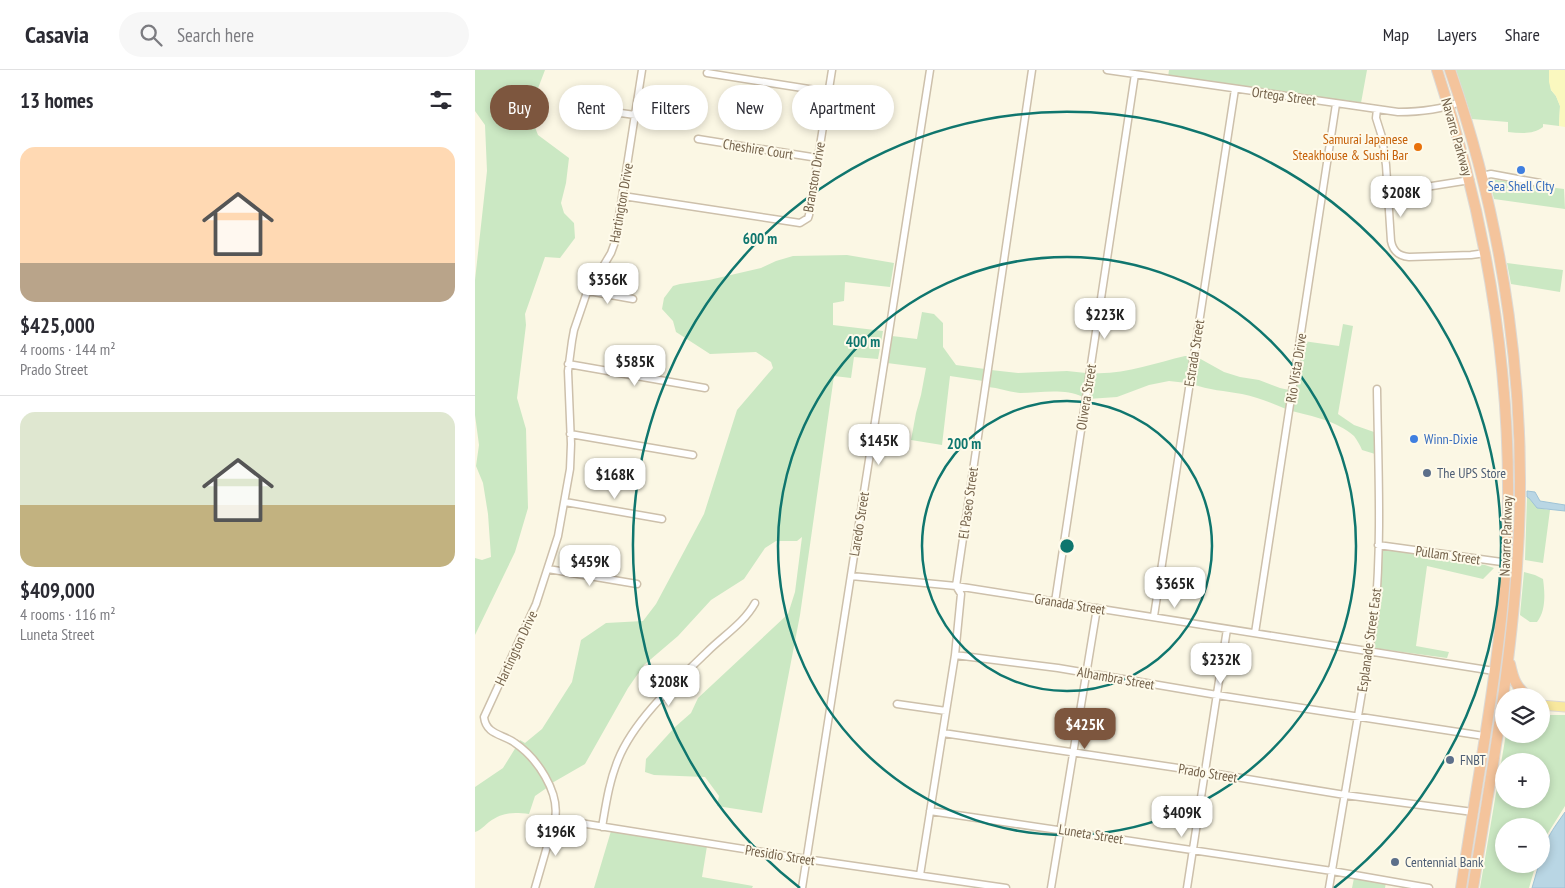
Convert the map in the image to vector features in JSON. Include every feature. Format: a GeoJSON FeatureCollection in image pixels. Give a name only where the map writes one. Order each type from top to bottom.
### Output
{"type":"FeatureCollection","features":[{"type":"Feature","properties":{"kind":"highway","name":"Navarre Parkway"},"geometry":{"type":"LineString","coordinates":[[1437,70],[1470,180],[1486,253],[1501,352],[1507,443],[1506,563],[1495,671],[1461,888]]}},
{"type":"Feature","properties":{"kind":"highway","name":"Navarre Parkway"},"geometry":{"type":"LineString","coordinates":[[1450,70],[1481,176],[1499,257],[1513,357],[1519,443],[1518,563],[1505,688]]}},
{"type":"Feature","properties":{"kind":"highway"},"geometry":{"type":"LineString","coordinates":[[1497,326],[1505,334],[1511,335]]}},
{"type":"Feature","properties":{"kind":"highway"},"geometry":{"type":"LineString","coordinates":[[1501,352],[1513,357]]}},
{"type":"Feature","properties":{"kind":"highway"},"geometry":{"type":"LineString","coordinates":[[1509,655],[1515,683],[1519,688]]}},
{"type":"Feature","properties":{"kind":"highway","name":"Navarre Parkway"},"geometry":{"type":"LineString","coordinates":[[1473,888],[1496,743]]}},
{"type":"Feature","properties":{"kind":"main road"},"geometry":{"type":"LineString","coordinates":[[1490,702],[1495,702]]}},
{"type":"Feature","properties":{"kind":"main road"},"geometry":{"type":"LineString","coordinates":[[1550,706],[1565,707]]}},
{"type":"Feature","properties":{"kind":"street","name":"Hartington Drive"},"geometry":{"type":"LineString","coordinates":[[640,85],[642,70]]}},
{"type":"Feature","properties":{"kind":"street","name":"Branston Drive"},"geometry":{"type":"LineString","coordinates":[[829,85],[832,70]]}},
{"type":"Feature","properties":{"kind":"street","name":"Laredo Street"},"geometry":{"type":"LineString","coordinates":[[802,888],[930,70]]}},
{"type":"Feature","properties":{"kind":"street","name":"El Paseo Street"},"geometry":{"type":"LineString","coordinates":[[920,875],[955,655],[961,594],[956,586],[1032,70]]}},
{"type":"Feature","properties":{"kind":"street","name":"Ortega Street"},"geometry":{"type":"LineString","coordinates":[[1107,70],[1377,109],[1415,112],[1449,107],[1460,102]]}},
{"type":"Feature","properties":{"kind":"street"},"geometry":{"type":"LineString","coordinates":[[707,73],[792,86]]}},
{"type":"Feature","properties":{"kind":"street","name":"Olivera Street"},"geometry":{"type":"LineString","coordinates":[[1055,602],[1135,74]]}},
{"type":"Feature","properties":{"kind":"street","name":"Estrada Street"},"geometry":{"type":"LineString","coordinates":[[1153,616],[1235,89]]}},
{"type":"Feature","properties":{"kind":"street","name":"Rio Vista Drive"},"geometry":{"type":"LineString","coordinates":[[1255,632],[1336,104]]}},
{"type":"Feature","properties":{"kind":"street"},"geometry":{"type":"LineString","coordinates":[[1377,109],[1376,118],[1382,137],[1388,192],[1391,241],[1395,251],[1409,257],[1486,253]]}},
{"type":"Feature","properties":{"kind":"street","name":"Hartington Drive"},"geometry":{"type":"LineString","coordinates":[[555,819],[554,796],[545,776],[524,750],[513,741],[489,729],[485,724],[485,717],[536,604],[558,536],[571,468],[568,391],[569,364],[574,330],[588,291],[611,253],[615,242],[633,129]]}},
{"type":"Feature","properties":{"kind":"street","name":"Branston Drive"},"geometry":{"type":"LineString","coordinates":[[623,196],[799,223],[808,218],[809,215],[822,130]]}},
{"type":"Feature","properties":{"kind":"street","name":"Cheshire Court"},"geometry":{"type":"LineString","coordinates":[[698,140],[818,158]]}},
{"type":"Feature","properties":{"kind":"street"},"geometry":{"type":"LineString","coordinates":[[1481,176],[1491,174],[1540,183]]}},
{"type":"Feature","properties":{"kind":"street"},"geometry":{"type":"LineString","coordinates":[[1388,192],[1470,180]]}},
{"type":"Feature","properties":{"kind":"street"},"geometry":{"type":"LineString","coordinates":[[588,291],[633,299]]}},
{"type":"Feature","properties":{"kind":"street"},"geometry":{"type":"LineString","coordinates":[[569,364],[705,388]]}},
{"type":"Feature","properties":{"kind":"street","name":"Esplanade Street East"},"geometry":{"type":"LineString","coordinates":[[1329,888],[1369,651],[1377,591],[1377,389]]}},
{"type":"Feature","properties":{"kind":"street"},"geometry":{"type":"LineString","coordinates":[[571,434],[693,455]]}},
{"type":"Feature","properties":{"kind":"street"},"geometry":{"type":"LineString","coordinates":[[565,502],[662,519]]}},
{"type":"Feature","properties":{"kind":"street","name":"Pullam Street"},"geometry":{"type":"LineString","coordinates":[[1378,545],[1506,563],[1518,563]]}},
{"type":"Feature","properties":{"kind":"street"},"geometry":{"type":"LineString","coordinates":[[548,569],[637,584]]}},
{"type":"Feature","properties":{"kind":"street","name":"Granada Street"},"geometry":{"type":"LineString","coordinates":[[851,576],[956,586],[1495,671]]}},
{"type":"Feature","properties":{"kind":"street"},"geometry":{"type":"LineString","coordinates":[[602,827],[613,774],[624,748],[636,729],[697,661],[749,613],[755,603]]}},
{"type":"Feature","properties":{"kind":"street"},"geometry":{"type":"LineString","coordinates":[[1051,888],[1097,608]]}},
{"type":"Feature","properties":{"kind":"street"},"geometry":{"type":"LineString","coordinates":[[1187,888],[1227,629]]}},
{"type":"Feature","properties":{"kind":"street","name":"Alhambra Street"},"geometry":{"type":"LineString","coordinates":[[955,655],[1058,668],[1217,695],[1485,736]]}},
{"type":"Feature","properties":{"kind":"street"},"geometry":{"type":"LineString","coordinates":[[897,704],[946,711]]}},
{"type":"Feature","properties":{"kind":"street","name":"Prado Street"},"geometry":{"type":"LineString","coordinates":[[943,733],[1345,795],[1473,812]]}},
{"type":"Feature","properties":{"kind":"street","name":"Luneta Street"},"geometry":{"type":"LineString","coordinates":[[930,810],[1429,888]]}},
{"type":"Feature","properties":{"kind":"street"},"geometry":{"type":"LineString","coordinates":[[535,888],[555,819]]}},
{"type":"Feature","properties":{"kind":"street","name":"Presidio Street"},"geometry":{"type":"LineString","coordinates":[[555,819],[806,859],[1006,888]]}},
{"type":"Feature","properties":{"kind":"green space"},"geometry":{"type":"Polygon","coordinates":[[[475,70],[545,70],[539,85],[490,85],[490,130],[536,130],[538,135],[569,158],[561,203],[564,213],[574,223],[575,238],[560,258],[545,257],[525,314],[526,325],[517,398],[526,429],[528,508],[515,552],[475,635],[475,558],[482,560],[491,557],[488,514],[483,483],[476,466],[479,445],[475,415],[475,280],[487,171],[485,125],[475,111],[475,70]]]}},
{"type":"Feature","properties":{"kind":"green space"},"geometry":{"type":"Polygon","coordinates":[[[1169,70],[1367,70],[1361,103],[1168,77],[1169,70]]]}},
{"type":"Feature","properties":{"kind":"green space"},"geometry":{"type":"Polygon","coordinates":[[[1456,70],[1549,70],[1551,90],[1560,106],[1559,126],[1543,124],[1543,127],[1535,131],[1526,133],[1508,132],[1508,122],[1472,119],[1456,70]]]}},
{"type":"Feature","properties":{"kind":"green space"},"geometry":{"type":"Polygon","coordinates":[[[1489,179],[1564,189],[1565,209],[1494,199],[1489,179]]]}},
{"type":"Feature","properties":{"kind":"green space"},"geometry":{"type":"Polygon","coordinates":[[[847,255],[894,263],[890,287],[845,282],[844,301],[833,303],[833,325],[883,331],[878,359],[854,357],[851,378],[834,376],[800,615],[762,813],[717,806],[719,796],[705,777],[654,775],[645,772],[646,759],[675,727],[691,713],[698,698],[788,614],[795,592],[802,537],[797,541],[776,541],[765,548],[744,579],[711,600],[678,636],[644,665],[628,688],[585,764],[552,783],[519,743],[520,740],[525,743],[542,729],[572,682],[581,640],[606,623],[643,621],[656,604],[704,514],[737,410],[773,368],[771,362],[756,352],[710,354],[676,332],[673,321],[662,309],[664,298],[673,286],[761,268],[793,256],[847,255]]]}},
{"type":"Feature","properties":{"kind":"green space"},"geometry":{"type":"Polygon","coordinates":[[[1507,263],[1563,270],[1560,292],[1511,284],[1507,263]]]}},
{"type":"Feature","properties":{"kind":"green space"},"geometry":{"type":"Polygon","coordinates":[[[922,312],[934,314],[943,323],[943,347],[956,365],[985,369],[983,381],[950,376],[942,445],[911,440],[926,368],[887,363],[892,336],[917,339],[922,312]]]}},
{"type":"Feature","properties":{"kind":"green space"},"geometry":{"type":"Polygon","coordinates":[[[1343,324],[1353,326],[1338,414],[1354,425],[1374,432],[1375,454],[1362,450],[1354,436],[1340,426],[1292,411],[1303,341],[1339,346],[1343,324]]]}},
{"type":"Feature","properties":{"kind":"green space"},"geometry":{"type":"Polygon","coordinates":[[[1191,356],[1187,383],[1169,381],[1149,385],[1117,397],[1088,399],[1092,373],[1127,370],[1191,356]]]}},
{"type":"Feature","properties":{"kind":"green space"},"geometry":{"type":"Polygon","coordinates":[[[1197,357],[1224,372],[1259,380],[1289,390],[1286,409],[1248,395],[1192,384],[1197,357]]]}},
{"type":"Feature","properties":{"kind":"green space"},"geometry":{"type":"Polygon","coordinates":[[[991,370],[1018,373],[1067,371],[1086,373],[1083,397],[1068,393],[1020,393],[988,387],[991,370]]]}},
{"type":"Feature","properties":{"kind":"green space"},"geometry":{"type":"Polygon","coordinates":[[[1527,497],[1538,507],[1550,510],[1543,563],[1525,560],[1527,497]]]}},
{"type":"Feature","properties":{"kind":"green space"},"geometry":{"type":"Polygon","coordinates":[[[1381,548],[1494,568],[1483,579],[1427,566],[1416,646],[1449,652],[1447,658],[1373,648],[1381,548]]]}},
{"type":"Feature","properties":{"kind":"green space"},"geometry":{"type":"Polygon","coordinates":[[[1524,572],[1543,579],[1543,607],[1537,622],[1530,622],[1520,615],[1524,572]]]}},
{"type":"Feature","properties":{"kind":"green space"},"geometry":{"type":"Polygon","coordinates":[[[1550,715],[1565,715],[1565,806],[1550,830],[1550,818],[1495,818],[1495,873],[1533,873],[1529,888],[1480,888],[1495,799],[1495,808],[1550,808],[1550,753],[1503,753],[1504,743],[1550,743],[1550,715]]]}},
{"type":"Feature","properties":{"kind":"green space"},"geometry":{"type":"Polygon","coordinates":[[[516,747],[528,758],[548,787],[535,796],[529,814],[513,813],[504,815],[494,819],[475,832],[475,787],[503,768],[516,747]]]}},
{"type":"Feature","properties":{"kind":"green space"},"geometry":{"type":"Polygon","coordinates":[[[611,831],[707,846],[702,877],[753,886],[752,888],[594,888],[611,831]]]}},
{"type":"Feature","properties":{"kind":"green space"},"geometry":{"type":"Polygon","coordinates":[[[1354,878],[1386,883],[1385,888],[1352,888],[1354,878]]]}},
{"type":"Feature","properties":{"kind":"sand"},"geometry":{"type":"Polygon","coordinates":[[[1549,70],[1565,70],[1565,127],[1559,126],[1560,106],[1551,90],[1549,70]]]}},
{"type":"Feature","properties":{"kind":"water"},"geometry":{"type":"Polygon","coordinates":[[[1527,491],[1535,492],[1540,501],[1565,505],[1565,511],[1537,508],[1527,497],[1527,491]]]}},
{"type":"Feature","properties":{"kind":"water"},"geometry":{"type":"Polygon","coordinates":[[[1565,812],[1565,888],[1532,888],[1536,873],[1550,873],[1550,836],[1565,812]]]}},
{"type":"Feature","properties":{"kind":"place","name":"Samurai Japanese Steakhouse & Sushi Bar"},"geometry":{"type":"Point","coordinates":[1418,147]}},
{"type":"Feature","properties":{"kind":"place","name":"Sea Shell CIty"},"geometry":{"type":"Point","coordinates":[1521,170]}},
{"type":"Feature","properties":{"kind":"place","name":"Winn-Dixie"},"geometry":{"type":"Point","coordinates":[1414,439]}},
{"type":"Feature","properties":{"kind":"place","name":"The UPS Store"},"geometry":{"type":"Point","coordinates":[1427,473]}},
{"type":"Feature","properties":{"kind":"place","name":"FNBT"},"geometry":{"type":"Point","coordinates":[1450,760]}},
{"type":"Feature","properties":{"kind":"place","name":"Centennial Bank"},"geometry":{"type":"Point","coordinates":[1395,862]}}]}
